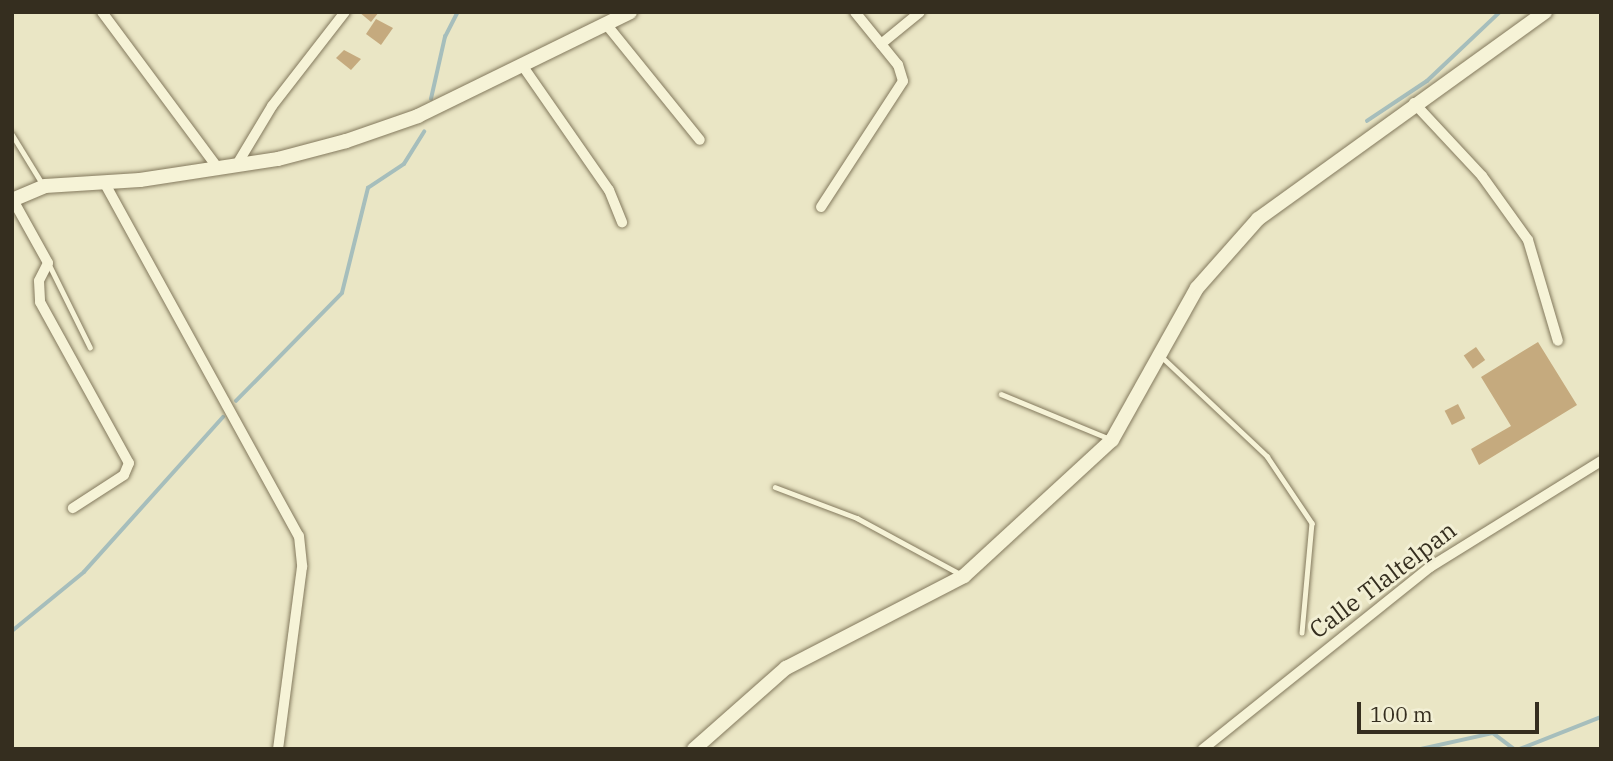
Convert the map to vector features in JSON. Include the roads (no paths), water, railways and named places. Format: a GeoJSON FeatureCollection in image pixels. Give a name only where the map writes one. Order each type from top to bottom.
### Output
{"type":"FeatureCollection","features":[{"type":"Feature","properties":{"kind":"main road"},"geometry":{"type":"LineString","coordinates":[[13,200],[45,186],[104,182],[236,166],[386,128],[630,12]]}},
{"type":"Feature","properties":{"kind":"main road"},"geometry":{"type":"LineString","coordinates":[[694,749],[786,668],[964,576],[1112,440],[1158,353],[1230,247],[1284,198],[1545,12]]}},
{"type":"Feature","properties":{"kind":"street"},"geometry":{"type":"LineString","coordinates":[[102,12],[218,168]]}},
{"type":"Feature","properties":{"kind":"street"},"geometry":{"type":"LineString","coordinates":[[236,166],[272,106],[345,12]]}},
{"type":"Feature","properties":{"kind":"street"},"geometry":{"type":"LineString","coordinates":[[821,207],[903,81],[881,44],[855,12]]}},
{"type":"Feature","properties":{"kind":"street"},"geometry":{"type":"LineString","coordinates":[[881,44],[920,12]]}},
{"type":"Feature","properties":{"kind":"street"},"geometry":{"type":"LineString","coordinates":[[606,24],[700,140]]}},
{"type":"Feature","properties":{"kind":"street"},"geometry":{"type":"LineString","coordinates":[[522,65],[609,190],[622,223]]}},
{"type":"Feature","properties":{"kind":"street"},"geometry":{"type":"LineString","coordinates":[[1414,103],[1482,176],[1528,240],[1559,341]]}},
{"type":"Feature","properties":{"kind":"street"},"geometry":{"type":"LineString","coordinates":[[104,182],[252,442],[302,550],[278,749]]}},
{"type":"Feature","properties":{"kind":"street"},"geometry":{"type":"LineString","coordinates":[[13,200],[48,263],[39,281],[40,302],[129,463],[124,475],[73,508]]}},
{"type":"Feature","properties":{"kind":"street","name":"Calle Tlaltelpan"},"geometry":{"type":"LineString","coordinates":[[1203,749],[1430,567],[1601,461]]}},
{"type":"Feature","properties":{"kind":"lane"},"geometry":{"type":"LineString","coordinates":[[12,134],[45,186]]}},
{"type":"Feature","properties":{"kind":"lane"},"geometry":{"type":"LineString","coordinates":[[48,263],[90,347]]}},
{"type":"Feature","properties":{"kind":"lane"},"geometry":{"type":"LineString","coordinates":[[1158,353],[1267,456],[1312,523],[1302,633]]}},
{"type":"Feature","properties":{"kind":"lane"},"geometry":{"type":"LineString","coordinates":[[1001,394],[1112,440]]}},
{"type":"Feature","properties":{"kind":"lane"},"geometry":{"type":"LineString","coordinates":[[775,487],[857,518],[964,576]]}},
{"type":"Feature","properties":{"kind":"waterway"},"geometry":{"type":"LineString","coordinates":[[431,99],[445,37],[458,12]]}},
{"type":"Feature","properties":{"kind":"waterway"},"geometry":{"type":"LineString","coordinates":[[1367,121],[1427,81],[1500,12]]}},
{"type":"Feature","properties":{"kind":"waterway"},"geometry":{"type":"LineString","coordinates":[[236,401],[342,293],[368,188],[404,164],[424,132]]}},
{"type":"Feature","properties":{"kind":"waterway"},"geometry":{"type":"LineString","coordinates":[[12,631],[84,572],[223,417]]}},
{"type":"Feature","properties":{"kind":"waterway"},"geometry":{"type":"LineString","coordinates":[[1520,749],[1601,717]]}},
{"type":"Feature","properties":{"kind":"waterway"},"geometry":{"type":"LineString","coordinates":[[1421,749],[1493,733],[1514,749]]}}]}
